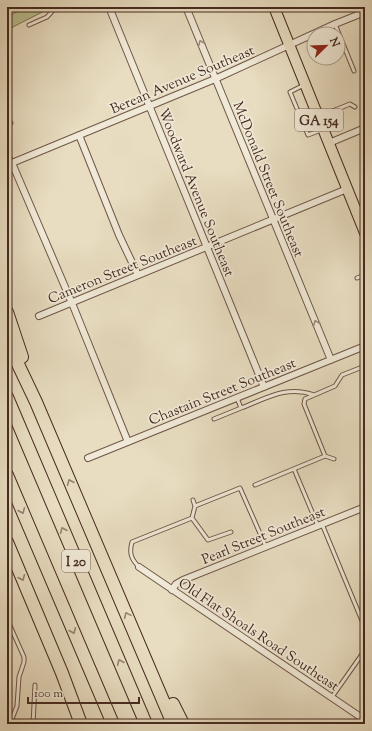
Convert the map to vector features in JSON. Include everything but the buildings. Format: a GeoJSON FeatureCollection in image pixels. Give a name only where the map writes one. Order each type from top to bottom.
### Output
{"type":"FeatureCollection","features":[{"type":"Feature","properties":{"kind":"highway"},"geometry":{"type":"LineString","coordinates":[[7,312],[36,402]]}},
{"type":"Feature","properties":{"kind":"highway"},"geometry":{"type":"LineString","coordinates":[[7,341],[36,402],[143,650],[173,724]]}},
{"type":"Feature","properties":{"kind":"highway","name":"I 20"},"geometry":{"type":"LineString","coordinates":[[7,398],[146,724]]}},
{"type":"Feature","properties":{"kind":"highway","name":"I 20"},"geometry":{"type":"LineString","coordinates":[[7,475],[113,724]]}},
{"type":"Feature","properties":{"kind":"highway"},"geometry":{"type":"LineString","coordinates":[[7,542],[62,673],[81,724]]}},
{"type":"Feature","properties":{"kind":"highway"},"geometry":{"type":"LineString","coordinates":[[143,650],[183,724]]}},
{"type":"Feature","properties":{"kind":"highway"},"geometry":{"type":"LineString","coordinates":[[62,673],[87,724]]}},
{"type":"Feature","properties":{"kind":"main road","name":"GA 154"},"geometry":{"type":"LineString","coordinates":[[274,7],[365,233]]}},
{"type":"Feature","properties":{"kind":"street","name":"Woodward Avenue Southeast"},"geometry":{"type":"LineString","coordinates":[[109,7],[264,387]]}},
{"type":"Feature","properties":{"kind":"street","name":"McDonald Street Southeast"},"geometry":{"type":"LineString","coordinates":[[186,7],[331,360]]}},
{"type":"Feature","properties":{"kind":"street","name":"Berean Avenue Southeast"},"geometry":{"type":"LineString","coordinates":[[10,164],[215,79],[335,24],[365,12]]}},
{"type":"Feature","properties":{"kind":"street"},"geometry":{"type":"LineString","coordinates":[[328,143],[365,128]]}},
{"type":"Feature","properties":{"kind":"street"},"geometry":{"type":"LineString","coordinates":[[79,135],[119,235],[138,275]]}},
{"type":"Feature","properties":{"kind":"street"},"geometry":{"type":"LineString","coordinates":[[10,164],[71,303],[128,442]]}},
{"type":"Feature","properties":{"kind":"street","name":"Cameron Street Southeast"},"geometry":{"type":"LineString","coordinates":[[39,316],[347,189]]}},
{"type":"Feature","properties":{"kind":"street","name":"Chastain Street Southeast"},"geometry":{"type":"LineString","coordinates":[[88,458],[365,346]]}},
{"type":"Feature","properties":{"kind":"street","name":"Pearl Street Southeast"},"geometry":{"type":"LineString","coordinates":[[172,590],[176,584],[183,580],[365,507]]}},
{"type":"Feature","properties":{"kind":"street","name":"Old Flat Shoals Road Southeast"},"geometry":{"type":"LineString","coordinates":[[139,567],[365,720]]}},
{"type":"Feature","properties":{"kind":"lane"},"geometry":{"type":"LineString","coordinates":[[29,25],[47,17],[56,7]]}},
{"type":"Feature","properties":{"kind":"lane"},"geometry":{"type":"LineString","coordinates":[[335,24],[354,71]]}},
{"type":"Feature","properties":{"kind":"lane"},"geometry":{"type":"LineString","coordinates":[[306,84],[290,92],[308,135],[323,130]]}},
{"type":"Feature","properties":{"kind":"lane"},"geometry":{"type":"LineString","coordinates":[[318,117],[350,104],[355,107]]}},
{"type":"Feature","properties":{"kind":"lane"},"geometry":{"type":"LineString","coordinates":[[7,125],[11,123]]}},
{"type":"Feature","properties":{"kind":"lane"},"geometry":{"type":"LineString","coordinates":[[7,150],[10,164]]}},
{"type":"Feature","properties":{"kind":"lane"},"geometry":{"type":"LineString","coordinates":[[357,278],[365,275]]}},
{"type":"Feature","properties":{"kind":"lane"},"geometry":{"type":"LineString","coordinates":[[325,456],[304,404],[305,399],[335,386],[342,375],[365,366]]}},
{"type":"Feature","properties":{"kind":"lane"},"geometry":{"type":"LineString","coordinates":[[214,419],[281,392],[294,390],[314,395]]}},
{"type":"Feature","properties":{"kind":"lane"},"geometry":{"type":"LineString","coordinates":[[237,398],[242,408]]}},
{"type":"Feature","properties":{"kind":"lane"},"geometry":{"type":"LineString","coordinates":[[255,485],[325,456],[334,459]]}},
{"type":"Feature","properties":{"kind":"lane"},"geometry":{"type":"LineString","coordinates":[[294,469],[364,622],[365,628]]}},
{"type":"Feature","properties":{"kind":"lane"},"geometry":{"type":"LineString","coordinates":[[195,506],[240,488],[266,547]]}},
{"type":"Feature","properties":{"kind":"lane"},"geometry":{"type":"LineString","coordinates":[[192,500],[195,506],[192,518]]}},
{"type":"Feature","properties":{"kind":"lane"},"geometry":{"type":"LineString","coordinates":[[192,518],[208,540],[232,532]]}},
{"type":"Feature","properties":{"kind":"lane"},"geometry":{"type":"LineString","coordinates":[[139,567],[130,555],[132,542],[192,518]]}},
{"type":"Feature","properties":{"kind":"lane"},"geometry":{"type":"LineString","coordinates":[[7,619],[24,657],[19,678],[17,706],[10,724]]}},
{"type":"Feature","properties":{"kind":"lane"},"geometry":{"type":"LineString","coordinates":[[332,697],[365,650]]}},
{"type":"Feature","properties":{"kind":"lane"},"geometry":{"type":"LineString","coordinates":[[33,724],[34,685]]}},
{"type":"Feature","properties":{"kind":"green space"},"geometry":{"type":"Polygon","coordinates":[[[29,7],[52,7],[7,30],[7,16],[29,7]]]}}]}
